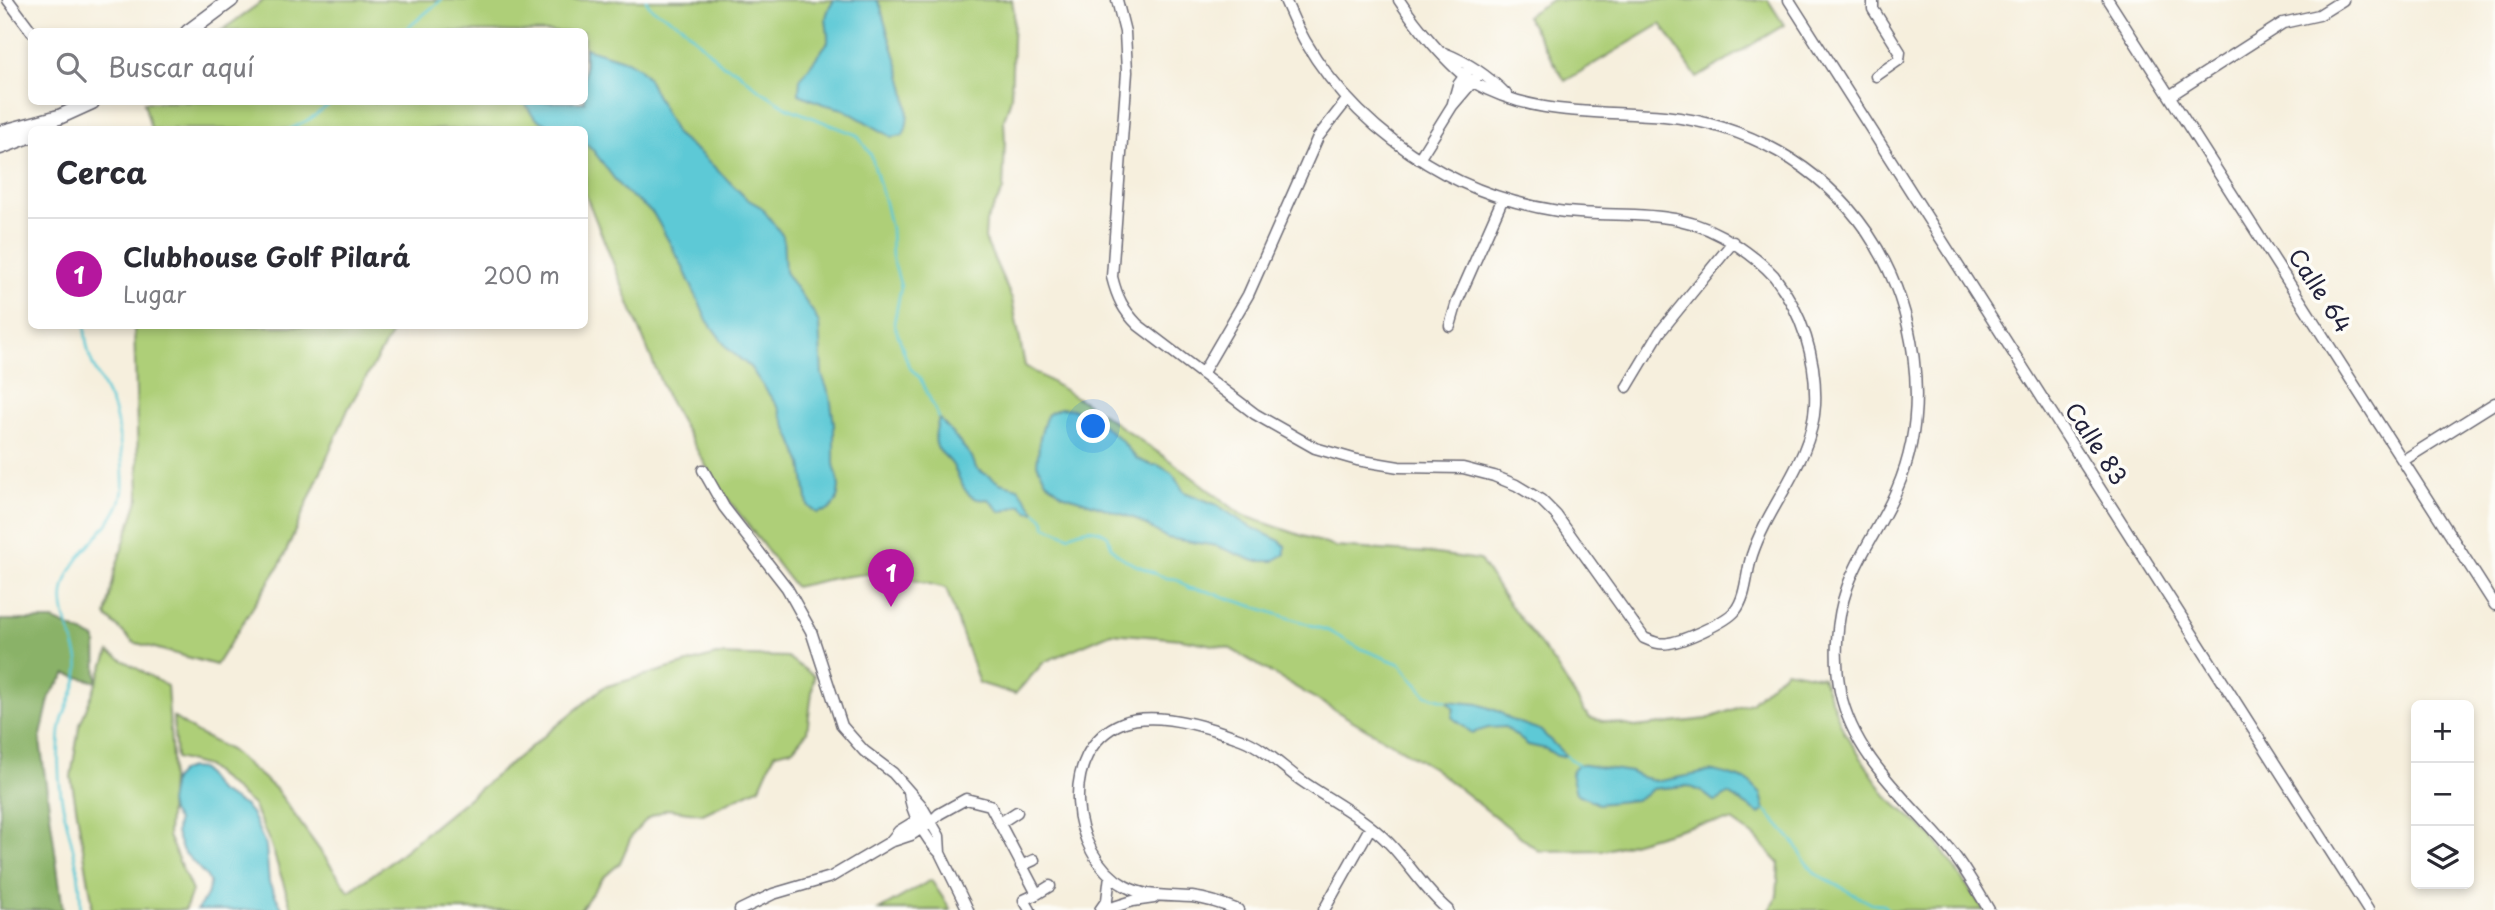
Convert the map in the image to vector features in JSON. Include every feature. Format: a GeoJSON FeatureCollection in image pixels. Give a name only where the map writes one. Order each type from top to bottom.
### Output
{"type":"FeatureCollection","features":[{"type":"Feature","properties":{"kind":"street"},"geometry":{"type":"LineString","coordinates":[[8,0],[29,28]]}},
{"type":"Feature","properties":{"kind":"street"},"geometry":{"type":"LineString","coordinates":[[193,28],[231,0]]}},
{"type":"Feature","properties":{"kind":"street"},"geometry":{"type":"LineString","coordinates":[[1117,0],[1125,32],[1127,72],[1112,277],[1117,296],[1126,313],[1255,414],[1315,448],[1357,460],[1399,467],[1463,468],[1494,475],[1541,500],[1556,515],[1644,638],[1655,643],[1669,643],[1728,618],[1740,604],[1758,536],[1796,469],[1812,429],[1815,406],[1814,365],[1801,323],[1788,296],[1758,259],[1710,229],[1686,220],[1655,215],[1577,213],[1503,198],[1451,178],[1395,142],[1347,100],[1304,39],[1285,0]]}},
{"type":"Feature","properties":{"kind":"street"},"geometry":{"type":"LineString","coordinates":[[1399,0],[1442,52],[1508,96],[1575,113],[1664,116],[1730,129],[1766,143],[1804,168],[1842,202],[1866,230],[1879,252],[1898,297],[1913,356],[1915,396],[1911,438],[1899,484],[1847,588],[1839,624],[1837,658],[1840,690],[1849,719],[1864,749],[1883,777],[1952,852],[1990,910]]}},
{"type":"Feature","properties":{"kind":"street","name":"Calle 83"},"geometry":{"type":"LineString","coordinates":[[1788,0],[2368,910]]}},
{"type":"Feature","properties":{"kind":"street"},"geometry":{"type":"LineString","coordinates":[[1873,0],[1873,9],[1901,57],[1876,76]]}},
{"type":"Feature","properties":{"kind":"street","name":"Calle 64"},"geometry":{"type":"LineString","coordinates":[[2108,0],[2495,605]]}},
{"type":"Feature","properties":{"kind":"street"},"geometry":{"type":"LineString","coordinates":[[2171,95],[2283,23],[2319,15],[2343,0]]}},
{"type":"Feature","properties":{"kind":"street"},"geometry":{"type":"LineString","coordinates":[[1419,159],[1472,74]]}},
{"type":"Feature","properties":{"kind":"street"},"geometry":{"type":"LineString","coordinates":[[1202,374],[1248,295],[1318,137],[1347,100]]}},
{"type":"Feature","properties":{"kind":"street"},"geometry":{"type":"LineString","coordinates":[[0,133],[60,117],[86,105]]}},
{"type":"Feature","properties":{"kind":"street"},"geometry":{"type":"LineString","coordinates":[[56,126],[73,118],[88,105]]}},
{"type":"Feature","properties":{"kind":"street"},"geometry":{"type":"LineString","coordinates":[[0,147],[28,136]]}},
{"type":"Feature","properties":{"kind":"street"},"geometry":{"type":"LineString","coordinates":[[1450,326],[1457,303],[1503,198]]}},
{"type":"Feature","properties":{"kind":"street"},"geometry":{"type":"LineString","coordinates":[[1627,387],[1660,332],[1732,242]]}},
{"type":"Feature","properties":{"kind":"street"},"geometry":{"type":"LineString","coordinates":[[2404,460],[2495,403]]}},
{"type":"Feature","properties":{"kind":"street"},"geometry":{"type":"LineString","coordinates":[[703,470],[724,507],[787,588],[811,631],[842,726],[864,751],[893,773],[939,836],[940,853],[968,910]]}},
{"type":"Feature","properties":{"kind":"street"},"geometry":{"type":"LineString","coordinates":[[1160,897],[1125,886],[1110,875],[1091,852],[1077,793],[1080,775],[1097,741],[1105,732],[1124,722],[1144,719],[1173,720],[1247,741],[1265,751],[1302,781],[1352,812],[1387,842],[1448,910]]}},
{"type":"Feature","properties":{"kind":"street"},"geometry":{"type":"LineString","coordinates":[[740,910],[773,894],[831,877],[890,842],[899,831],[967,799],[990,805],[989,814],[1000,823],[1003,843],[1021,866],[1024,881],[1037,894]]}},
{"type":"Feature","properties":{"kind":"street"},"geometry":{"type":"LineString","coordinates":[[1000,823],[1017,811]]}},
{"type":"Feature","properties":{"kind":"street"},"geometry":{"type":"LineString","coordinates":[[1324,910],[1370,828]]}},
{"type":"Feature","properties":{"kind":"street"},"geometry":{"type":"LineString","coordinates":[[1021,866],[1034,860]]}},
{"type":"Feature","properties":{"kind":"street"},"geometry":{"type":"LineString","coordinates":[[1102,910],[1107,900],[1110,875]]}},
{"type":"Feature","properties":{"kind":"street"},"geometry":{"type":"LineString","coordinates":[[1030,910],[1024,900],[1050,887]]}},
{"type":"Feature","properties":{"kind":"street"},"geometry":{"type":"LineString","coordinates":[[1102,910],[1160,897],[1196,898],[1238,910]]}},
{"type":"Feature","properties":{"kind":"green space"},"geometry":{"type":"Polygon","coordinates":[[[264,0],[1012,0],[1014,12],[1011,98],[1004,120],[1003,190],[986,222],[985,239],[1012,299],[1025,366],[1089,405],[1175,464],[1242,515],[1335,547],[1429,553],[1480,560],[1501,593],[1555,664],[1589,718],[1635,727],[1707,719],[1751,703],[1786,670],[1822,677],[1844,732],[1887,797],[1932,836],[1984,910],[1769,910],[1777,897],[1779,863],[1755,837],[1732,821],[1698,824],[1607,850],[1539,851],[1433,768],[1229,648],[1181,639],[1111,633],[1044,662],[1015,694],[979,683],[946,588],[881,572],[795,587],[715,482],[666,395],[588,200],[588,126],[150,126],[145,105],[588,105],[588,28],[225,28],[264,0]]]}},
{"type":"Feature","properties":{"kind":"green space"},"geometry":{"type":"Polygon","coordinates":[[[1552,0],[1768,0],[1784,25],[1697,78],[1661,24],[1565,81],[1526,16],[1552,0]]]}},
{"type":"Feature","properties":{"kind":"green space"},"geometry":{"type":"Polygon","coordinates":[[[134,329],[394,329],[349,407],[281,563],[216,665],[133,642],[106,616],[115,570],[139,497],[134,329]]]}},
{"type":"Feature","properties":{"kind":"green space"},"geometry":{"type":"Polygon","coordinates":[[[0,620],[53,620],[96,639],[97,682],[66,674],[50,695],[40,740],[63,910],[0,910],[0,620]]]}},
{"type":"Feature","properties":{"kind":"green space"},"geometry":{"type":"Polygon","coordinates":[[[109,652],[167,686],[172,759],[168,836],[192,891],[185,910],[91,910],[92,901],[71,777],[79,727],[109,652]]]}},
{"type":"Feature","properties":{"kind":"green space"},"geometry":{"type":"Polygon","coordinates":[[[716,655],[787,657],[814,676],[807,732],[793,749],[775,753],[760,787],[703,814],[667,809],[648,818],[632,835],[620,863],[603,878],[580,910],[292,910],[271,845],[253,805],[206,766],[176,758],[173,717],[230,750],[276,789],[349,891],[389,863],[604,687],[716,655]]]}},
{"type":"Feature","properties":{"kind":"green space"},"geometry":{"type":"Polygon","coordinates":[[[931,880],[951,910],[879,910],[931,880]]]}},
{"type":"Feature","properties":{"kind":"water"},"geometry":{"type":"Polygon","coordinates":[[[834,0],[877,0],[881,7],[905,90],[907,122],[903,135],[892,137],[843,109],[799,94],[800,79],[828,42],[826,17],[834,0]]]}},
{"type":"Feature","properties":{"kind":"water"},"geometry":{"type":"Polygon","coordinates":[[[588,49],[627,61],[647,77],[676,134],[747,199],[761,207],[783,236],[785,272],[819,324],[822,375],[830,396],[834,424],[834,464],[839,486],[836,502],[829,510],[817,513],[808,506],[802,464],[779,409],[750,367],[728,349],[707,320],[681,263],[653,213],[622,189],[588,146],[588,126],[549,125],[526,105],[588,105],[588,49]]]}},
{"type":"Feature","properties":{"kind":"water"},"geometry":{"type":"Polygon","coordinates":[[[1060,408],[1072,409],[1100,423],[1119,438],[1137,459],[1158,465],[1173,474],[1184,492],[1217,505],[1247,525],[1280,541],[1285,546],[1285,554],[1273,561],[1254,561],[1217,546],[1167,538],[1136,519],[1062,494],[1046,481],[1037,464],[1045,420],[1048,414],[1060,408]]]}},
{"type":"Feature","properties":{"kind":"water"},"geometry":{"type":"Polygon","coordinates":[[[939,418],[972,457],[976,468],[1000,483],[1018,488],[1036,512],[1027,511],[1021,505],[1001,512],[988,499],[968,494],[952,464],[937,447],[935,436],[939,418]]]}},
{"type":"Feature","properties":{"kind":"water"},"geometry":{"type":"Polygon","coordinates":[[[1447,701],[1478,704],[1540,730],[1566,756],[1557,756],[1546,749],[1528,745],[1505,727],[1472,733],[1452,717],[1454,709],[1447,701]]]}},
{"type":"Feature","properties":{"kind":"water"},"geometry":{"type":"Polygon","coordinates":[[[1578,764],[1631,772],[1660,781],[1713,771],[1726,774],[1748,781],[1761,794],[1765,810],[1760,814],[1728,794],[1715,802],[1702,792],[1687,786],[1652,789],[1635,800],[1598,804],[1576,793],[1571,774],[1578,764]]]}},
{"type":"Feature","properties":{"kind":"water"},"geometry":{"type":"Polygon","coordinates":[[[201,769],[218,791],[245,806],[251,813],[266,846],[269,883],[283,910],[197,910],[207,895],[210,883],[182,850],[176,833],[177,821],[169,803],[173,780],[181,771],[201,769]]]}},
{"type":"Feature","properties":{"kind":"waterway"},"geometry":{"type":"LineString","coordinates":[[408,28],[441,0]]}},
{"type":"Feature","properties":{"kind":"waterway"},"geometry":{"type":"LineString","coordinates":[[646,0],[651,8],[680,24],[723,65],[737,71],[758,89],[788,108],[857,135],[871,155],[891,229],[892,256],[901,287],[894,323],[909,367],[920,378],[939,418]]}},
{"type":"Feature","properties":{"kind":"waterway"},"geometry":{"type":"LineString","coordinates":[[296,126],[329,105]]}},
{"type":"Feature","properties":{"kind":"waterway"},"geometry":{"type":"LineString","coordinates":[[80,910],[79,881],[61,795],[59,771],[60,731],[64,713],[75,688],[78,670],[78,660],[64,610],[63,593],[74,565],[113,516],[123,489],[115,413],[91,359],[85,329]]}},
{"type":"Feature","properties":{"kind":"waterway"},"geometry":{"type":"LineString","coordinates":[[1036,512],[1045,521],[1045,526],[1068,536],[1088,529],[1098,530],[1108,536],[1111,547],[1117,554],[1166,578],[1177,579],[1188,588],[1206,591],[1329,631],[1359,648],[1400,664],[1426,695],[1447,701]]}},
{"type":"Feature","properties":{"kind":"waterway"},"geometry":{"type":"LineString","coordinates":[[1566,756],[1578,764]]}},
{"type":"Feature","properties":{"kind":"waterway"},"geometry":{"type":"LineString","coordinates":[[1765,810],[1797,846],[1816,874],[1872,904],[1883,905],[1888,910]]}},
{"type":"Feature","properties":{"kind":"place","name":"Clubhouse Golf Pilará"},"geometry":{"type":"Point","coordinates":[891,607]}}]}
